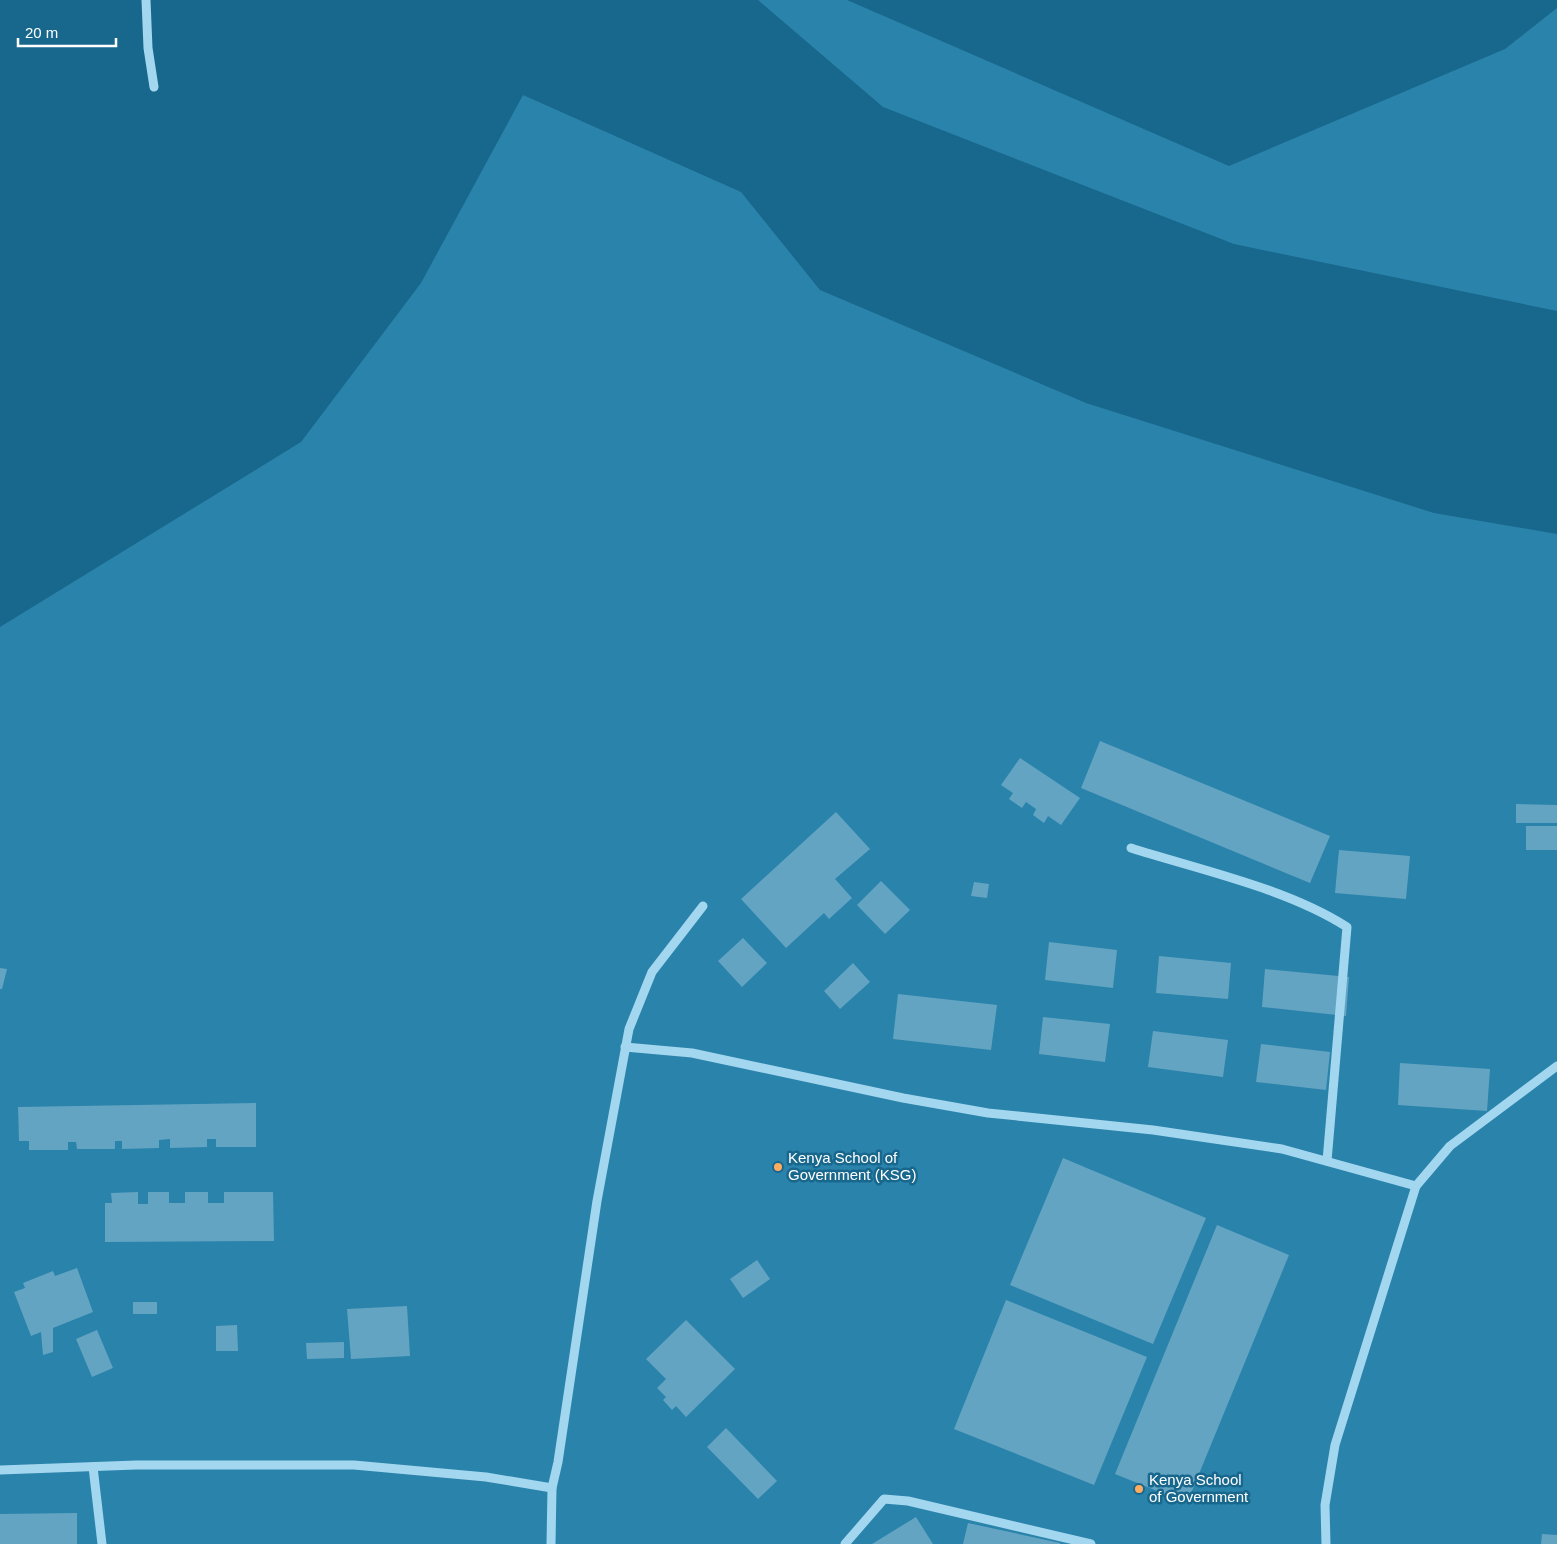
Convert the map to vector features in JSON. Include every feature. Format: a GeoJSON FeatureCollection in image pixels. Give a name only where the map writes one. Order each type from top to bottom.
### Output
{"type":"FeatureCollection","features":[{"type":"Feature","properties":{"kind":"street"},"geometry":{"type":"LineString","coordinates":[[146,0],[148,48],[154,87]]}},
{"type":"Feature","properties":{"kind":"street"},"geometry":{"type":"LineString","coordinates":[[1131,848],[1289,898],[1327,914],[1347,927],[1327,1161]]}},
{"type":"Feature","properties":{"kind":"street"},"geometry":{"type":"LineString","coordinates":[[551,1544],[552,1488],[558,1462],[599,1191],[629,1028],[652,972],[703,906]]}},
{"type":"Feature","properties":{"kind":"street"},"geometry":{"type":"LineString","coordinates":[[625,1047],[692,1053],[903,1098],[988,1113],[1153,1130],[1282,1149],[1416,1186]]}},
{"type":"Feature","properties":{"kind":"street"},"geometry":{"type":"LineString","coordinates":[[1326,1544],[1324,1505],[1335,1445],[1416,1186],[1450,1146],[1505,1103],[1557,1066]]}},
{"type":"Feature","properties":{"kind":"street"},"geometry":{"type":"LineString","coordinates":[[0,1470],[252,1463],[354,1465],[486,1477],[552,1488]]}},
{"type":"Feature","properties":{"kind":"street"},"geometry":{"type":"LineString","coordinates":[[93,1466],[102,1544]]}},
{"type":"Feature","properties":{"kind":"street"},"geometry":{"type":"LineString","coordinates":[[845,1544],[884,1499],[908,1501],[1091,1544]]}},
{"type":"Feature","properties":{"kind":"shaded area"},"geometry":{"type":"Polygon","coordinates":[[[758,0],[847,0],[1229,166],[1505,49],[1557,8],[1557,311],[1234,244],[883,107],[758,0]]]}},
{"type":"Feature","properties":{"kind":"shaded area","name":"Kenya School of Government (KSG)"},"geometry":{"type":"Polygon","coordinates":[[[523,95],[741,192],[820,290],[1086,403],[1434,513],[1557,534],[1557,1544],[0,1544],[0,627],[301,442],[421,283],[523,95]]]}},
{"type":"Feature","properties":{"kind":"building"},"geometry":{"type":"Polygon","coordinates":[[[1100,741],[1330,836],[1310,883],[1081,788],[1100,741]]]}},
{"type":"Feature","properties":{"kind":"building"},"geometry":{"type":"Polygon","coordinates":[[[1020,758],[1080,798],[1061,825],[1048,816],[1044,823],[1033,815],[1036,809],[1026,802],[1022,808],[1009,799],[1013,793],[1001,785],[1020,758]]]}},
{"type":"Feature","properties":{"kind":"building"},"geometry":{"type":"Polygon","coordinates":[[[1516,804],[1557,805],[1557,823],[1516,823],[1516,804]]]}},
{"type":"Feature","properties":{"kind":"building"},"geometry":{"type":"Polygon","coordinates":[[[836,812],[870,849],[835,879],[852,898],[829,919],[824,913],[786,948],[741,899],[836,812]]]}},
{"type":"Feature","properties":{"kind":"building"},"geometry":{"type":"Polygon","coordinates":[[[1526,826],[1557,826],[1557,850],[1526,850],[1526,826]]]}},
{"type":"Feature","properties":{"kind":"building"},"geometry":{"type":"Polygon","coordinates":[[[1339,850],[1410,856],[1406,899],[1335,893],[1339,850]]]}},
{"type":"Feature","properties":{"kind":"building"},"geometry":{"type":"Polygon","coordinates":[[[881,881],[910,910],[885,934],[857,905],[881,881]]]}},
{"type":"Feature","properties":{"kind":"building"},"geometry":{"type":"Polygon","coordinates":[[[974,882],[989,884],[987,898],[971,896],[974,882]]]}},
{"type":"Feature","properties":{"kind":"building"},"geometry":{"type":"Polygon","coordinates":[[[743,938],[767,963],[742,987],[718,961],[743,938]]]}},
{"type":"Feature","properties":{"kind":"building"},"geometry":{"type":"Polygon","coordinates":[[[1049,942],[1117,950],[1113,988],[1045,980],[1049,942]]]}},
{"type":"Feature","properties":{"kind":"building"},"geometry":{"type":"Polygon","coordinates":[[[1159,956],[1231,963],[1228,999],[1156,993],[1159,956]]]}},
{"type":"Feature","properties":{"kind":"building"},"geometry":{"type":"Polygon","coordinates":[[[853,963],[870,982],[840,1009],[824,991],[853,963]]]}},
{"type":"Feature","properties":{"kind":"building"},"geometry":{"type":"Polygon","coordinates":[[[0,968],[7,969],[2,989],[0,989],[0,968]]]}},
{"type":"Feature","properties":{"kind":"building"},"geometry":{"type":"Polygon","coordinates":[[[1265,969],[1349,977],[1346,1016],[1262,1007],[1265,969]]]}},
{"type":"Feature","properties":{"kind":"building"},"geometry":{"type":"Polygon","coordinates":[[[898,994],[997,1005],[991,1050],[893,1039],[898,994]]]}},
{"type":"Feature","properties":{"kind":"building"},"geometry":{"type":"Polygon","coordinates":[[[1043,1017],[1110,1024],[1105,1062],[1039,1054],[1043,1017]]]}},
{"type":"Feature","properties":{"kind":"building"},"geometry":{"type":"Polygon","coordinates":[[[1153,1031],[1228,1040],[1223,1077],[1148,1067],[1153,1031]]]}},
{"type":"Feature","properties":{"kind":"building"},"geometry":{"type":"Polygon","coordinates":[[[1261,1044],[1330,1052],[1326,1090],[1256,1082],[1261,1044]]]}},
{"type":"Feature","properties":{"kind":"building"},"geometry":{"type":"Polygon","coordinates":[[[1400,1063],[1490,1069],[1487,1111],[1398,1105],[1400,1063]]]}},
{"type":"Feature","properties":{"kind":"building"},"geometry":{"type":"Polygon","coordinates":[[[256,1103],[256,1147],[216,1147],[216,1139],[207,1139],[207,1147],[170,1148],[170,1139],[159,1140],[159,1148],[122,1149],[122,1141],[115,1141],[115,1149],[77,1149],[76,1142],[68,1142],[68,1150],[29,1150],[29,1141],[19,1141],[18,1107],[256,1103]]]}},
{"type":"Feature","properties":{"kind":"building"},"geometry":{"type":"Polygon","coordinates":[[[1063,1158],[1206,1218],[1153,1344],[1010,1285],[1063,1158]]]}},
{"type":"Feature","properties":{"kind":"building"},"geometry":{"type":"Polygon","coordinates":[[[138,1192],[138,1204],[148,1204],[148,1192],[169,1192],[169,1203],[185,1203],[185,1192],[208,1192],[208,1203],[224,1203],[224,1192],[273,1192],[274,1241],[105,1242],[105,1203],[112,1203],[111,1193],[138,1192]]]}},
{"type":"Feature","properties":{"kind":"building"},"geometry":{"type":"Polygon","coordinates":[[[1217,1225],[1289,1255],[1187,1503],[1115,1474],[1217,1225]]]}},
{"type":"Feature","properties":{"kind":"building"},"geometry":{"type":"Polygon","coordinates":[[[757,1260],[770,1279],[743,1298],[730,1279],[757,1260]]]}},
{"type":"Feature","properties":{"kind":"building"},"geometry":{"type":"Polygon","coordinates":[[[77,1268],[93,1312],[53,1328],[53,1352],[43,1355],[41,1332],[31,1336],[14,1292],[25,1288],[23,1283],[53,1271],[55,1276],[77,1268]]]}},
{"type":"Feature","properties":{"kind":"building"},"geometry":{"type":"Polygon","coordinates":[[[1006,1300],[1147,1357],[1094,1485],[954,1429],[1006,1300]]]}},
{"type":"Feature","properties":{"kind":"building"},"geometry":{"type":"Polygon","coordinates":[[[133,1302],[157,1302],[157,1314],[133,1314],[133,1302]]]}},
{"type":"Feature","properties":{"kind":"building"},"geometry":{"type":"Polygon","coordinates":[[[407,1306],[410,1356],[351,1359],[347,1309],[407,1306]]]}},
{"type":"Feature","properties":{"kind":"building"},"geometry":{"type":"Polygon","coordinates":[[[686,1320],[735,1369],[686,1417],[676,1406],[672,1410],[663,1400],[666,1397],[657,1388],[666,1379],[646,1359],[686,1320]]]}},
{"type":"Feature","properties":{"kind":"building"},"geometry":{"type":"Polygon","coordinates":[[[237,1325],[238,1351],[216,1351],[216,1326],[237,1325]]]}},
{"type":"Feature","properties":{"kind":"building"},"geometry":{"type":"Polygon","coordinates":[[[97,1330],[113,1368],[92,1377],[76,1339],[97,1330]]]}},
{"type":"Feature","properties":{"kind":"building"},"geometry":{"type":"Polygon","coordinates":[[[344,1342],[344,1358],[307,1359],[306,1343],[344,1342]]]}},
{"type":"Feature","properties":{"kind":"building"},"geometry":{"type":"Polygon","coordinates":[[[726,1428],[777,1481],[758,1499],[707,1447],[726,1428]]]}},
{"type":"Feature","properties":{"kind":"building"},"geometry":{"type":"Polygon","coordinates":[[[77,1513],[77,1544],[0,1544],[0,1514],[77,1513]]]}},
{"type":"Feature","properties":{"kind":"building"},"geometry":{"type":"Polygon","coordinates":[[[916,1517],[933,1544],[872,1544],[916,1517]]]}},
{"type":"Feature","properties":{"kind":"building"},"geometry":{"type":"Polygon","coordinates":[[[968,1523],[1060,1543],[1060,1544],[963,1544],[968,1523]]]}},
{"type":"Feature","properties":{"kind":"building"},"geometry":{"type":"Polygon","coordinates":[[[1542,1534],[1557,1535],[1557,1544],[1541,1544],[1542,1534]]]}},
{"type":"Feature","properties":{"kind":"place","name":"Kenya School of Government (KSG)"},"geometry":{"type":"Point","coordinates":[778,1167]}},
{"type":"Feature","properties":{"kind":"place","name":"Kenya School of Government"},"geometry":{"type":"Point","coordinates":[1139,1489]}}]}
